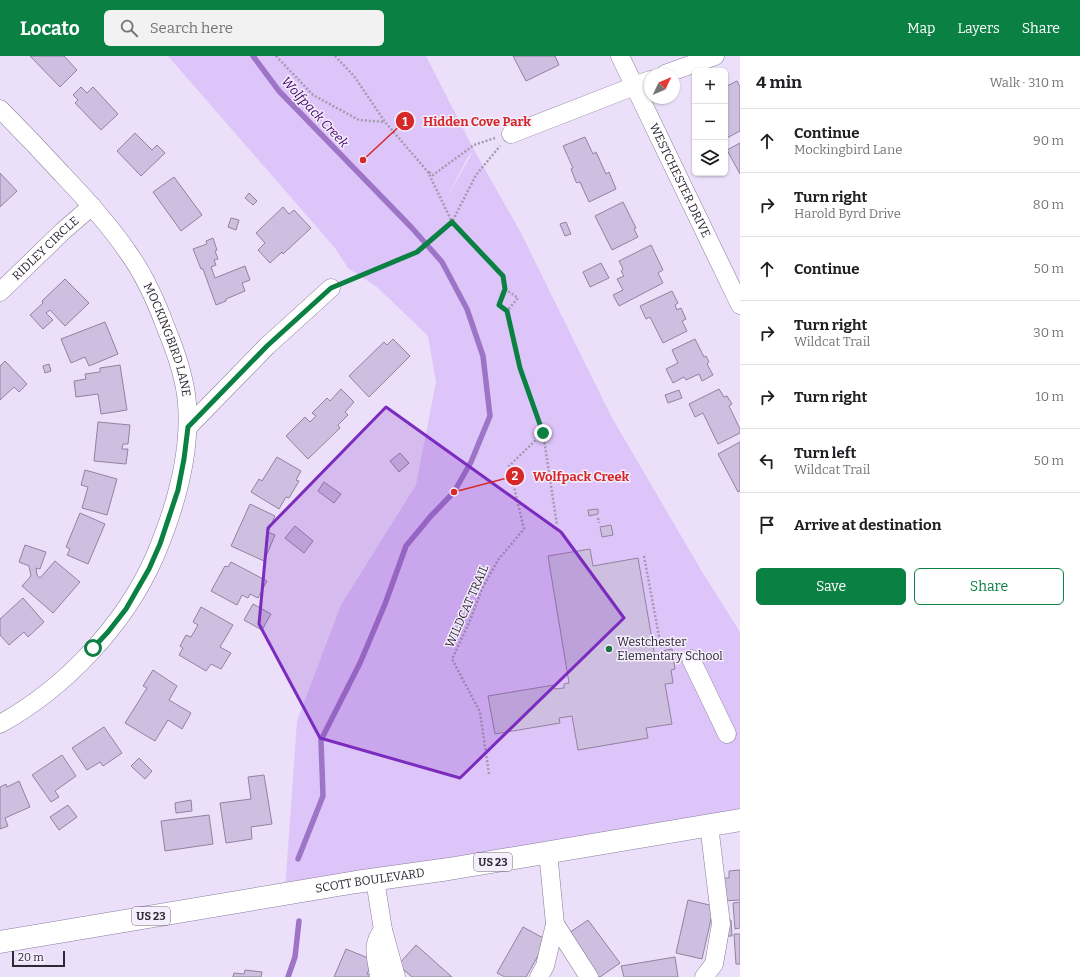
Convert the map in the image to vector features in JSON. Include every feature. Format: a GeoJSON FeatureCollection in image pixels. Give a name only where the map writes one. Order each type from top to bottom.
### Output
{"type":"FeatureCollection","features":[{"type":"Feature","properties":{"kind":"highway","name":"SCOTT BOULEVARD"},"geometry":{"type":"LineString","coordinates":[[0,942],[740,820]]}},
{"type":"Feature","properties":{"kind":"street","name":"WESTCHESTER DRIVE"},"geometry":{"type":"LineString","coordinates":[[620,56],[642,83],[740,306]]}},
{"type":"Feature","properties":{"kind":"street"},"geometry":{"type":"LineString","coordinates":[[680,69],[715,56]]}},
{"type":"Feature","properties":{"kind":"street"},"geometry":{"type":"LineString","coordinates":[[511,134],[642,83]]}},
{"type":"Feature","properties":{"kind":"street","name":"MOCKINGBIRD LANE"},"geometry":{"type":"LineString","coordinates":[[0,109],[92,206],[128,251],[142,274],[163,320],[178,359],[185,384],[188,427],[178,490],[169,519],[149,569],[126,609],[108,632],[76,667],[56,685],[16,715],[0,724]]}},
{"type":"Feature","properties":{"kind":"street","name":"RIDLEY CIRCLE"},"geometry":{"type":"LineString","coordinates":[[0,292],[92,206]]}},
{"type":"Feature","properties":{"kind":"street"},"geometry":{"type":"LineString","coordinates":[[188,427],[267,346],[331,288]]}},
{"type":"Feature","properties":{"kind":"street"},"geometry":{"type":"LineString","coordinates":[[691,659],[727,734]]}},
{"type":"Feature","properties":{"kind":"street"},"geometry":{"type":"LineString","coordinates":[[704,977],[714,964],[721,924],[709,825]]}},
{"type":"Feature","properties":{"kind":"street"},"geometry":{"type":"LineString","coordinates":[[539,977],[545,966],[556,924],[548,852]]}},
{"type":"Feature","properties":{"kind":"street"},"geometry":{"type":"LineString","coordinates":[[375,880],[383,930],[396,977]]}},
{"type":"Feature","properties":{"kind":"street"},"geometry":{"type":"LineString","coordinates":[[556,924],[589,977]]}},
{"type":"Feature","properties":{"kind":"street"},"geometry":{"type":"LineString","coordinates":[[379,977],[374,947],[377,937],[383,930]]}},
{"type":"Feature","properties":{"kind":"path"},"geometry":{"type":"LineString","coordinates":[[276,56],[313,95],[359,120],[385,122]]}},
{"type":"Feature","properties":{"kind":"path"},"geometry":{"type":"LineString","coordinates":[[335,56],[354,76],[385,122],[428,172],[452,222],[503,276],[505,289],[499,305],[507,311],[520,368],[543,433],[557,525]]}},
{"type":"Feature","properties":{"kind":"path"},"geometry":{"type":"LineString","coordinates":[[428,172],[433,175],[474,145],[511,134]]}},
{"type":"Feature","properties":{"kind":"path"},"geometry":{"type":"LineString","coordinates":[[331,288],[417,252],[452,222],[476,175],[511,134]]}},
{"type":"Feature","properties":{"kind":"path"},"geometry":{"type":"LineString","coordinates":[[505,289],[518,298],[507,311]]}},
{"type":"Feature","properties":{"kind":"path","name":"WILDCAT TRAIL"},"geometry":{"type":"LineString","coordinates":[[489,774],[480,712],[452,659],[469,623],[482,589],[498,560],[524,529],[510,466],[543,433]]}},
{"type":"Feature","properties":{"kind":"path"},"geometry":{"type":"LineString","coordinates":[[598,518],[599,523]]}},
{"type":"Feature","properties":{"kind":"path"},"geometry":{"type":"LineString","coordinates":[[644,556],[661,647],[676,645],[691,659]]}},
{"type":"Feature","properties":{"kind":"highlighted area"},"geometry":{"type":"Polygon","coordinates":[[[386,407],[561,532],[624,618],[460,778],[320,738],[259,624],[268,528],[386,407]]]}},
{"type":"Feature","properties":{"kind":"shaded area"},"geometry":{"type":"Polygon","coordinates":[[[168,56],[426,56],[474,150],[520,231],[611,416],[701,570],[740,632],[740,816],[284,905],[297,721],[341,605],[416,485],[436,382],[428,336],[377,287],[348,268],[335,248],[168,56]],[[473,152],[468,157],[445,200],[473,152]]]}},
{"type":"Feature","properties":{"kind":"building"},"geometry":{"type":"Polygon","coordinates":[[[30,56],[64,56],[77,70],[60,87],[30,56]]]}},
{"type":"Feature","properties":{"kind":"building"},"geometry":{"type":"Polygon","coordinates":[[[513,56],[555,56],[559,65],[526,81],[513,56]]]}},
{"type":"Feature","properties":{"kind":"building"},"geometry":{"type":"Polygon","coordinates":[[[737,81],[740,87],[740,131],[728,137],[728,104],[728,86],[737,81]]]}},
{"type":"Feature","properties":{"kind":"building"},"geometry":{"type":"Polygon","coordinates":[[[81,87],[87,93],[93,87],[118,114],[101,130],[75,103],[78,100],[73,95],[81,87]]]}},
{"type":"Feature","properties":{"kind":"building"},"geometry":{"type":"Polygon","coordinates":[[[135,133],[152,150],[157,145],[165,153],[141,176],[117,151],[135,133]]]}},
{"type":"Feature","properties":{"kind":"building"},"geometry":{"type":"Polygon","coordinates":[[[585,137],[593,154],[596,152],[606,174],[609,172],[616,189],[589,202],[580,182],[576,182],[571,169],[573,168],[563,146],[585,137]]]}},
{"type":"Feature","properties":{"kind":"building"},"geometry":{"type":"Polygon","coordinates":[[[740,143],[740,174],[728,152],[728,149],[740,143]]]}},
{"type":"Feature","properties":{"kind":"building"},"geometry":{"type":"Polygon","coordinates":[[[0,173],[17,191],[0,207],[0,173]]]}},
{"type":"Feature","properties":{"kind":"building"},"geometry":{"type":"Polygon","coordinates":[[[174,177],[202,215],[181,231],[153,192],[174,177]]]}},
{"type":"Feature","properties":{"kind":"building"},"geometry":{"type":"Polygon","coordinates":[[[249,193],[257,201],[253,205],[245,198],[249,193]]]}},
{"type":"Feature","properties":{"kind":"building"},"geometry":{"type":"Polygon","coordinates":[[[623,202],[636,228],[634,229],[638,237],[612,250],[595,216],[623,202]]]}},
{"type":"Feature","properties":{"kind":"building"},"geometry":{"type":"Polygon","coordinates":[[[283,207],[289,214],[294,210],[311,228],[283,254],[282,252],[270,263],[258,250],[265,243],[256,233],[283,207]]]}},
{"type":"Feature","properties":{"kind":"building"},"geometry":{"type":"Polygon","coordinates":[[[231,218],[239,220],[236,230],[228,227],[231,218]]]}},
{"type":"Feature","properties":{"kind":"building"},"geometry":{"type":"Polygon","coordinates":[[[566,222],[571,234],[565,236],[560,224],[566,222]]]}},
{"type":"Feature","properties":{"kind":"building"},"geometry":{"type":"Polygon","coordinates":[[[213,238],[218,259],[214,260],[216,265],[211,267],[215,278],[245,266],[250,280],[242,283],[245,291],[216,305],[203,269],[201,269],[193,249],[207,244],[206,241],[213,238]]]}},
{"type":"Feature","properties":{"kind":"building"},"geometry":{"type":"Polygon","coordinates":[[[651,245],[663,270],[658,273],[663,283],[619,306],[613,295],[623,290],[617,279],[624,276],[621,271],[623,269],[619,261],[651,245]]]}},
{"type":"Feature","properties":{"kind":"building"},"geometry":{"type":"Polygon","coordinates":[[[601,263],[609,278],[590,287],[583,272],[601,263]]]}},
{"type":"Feature","properties":{"kind":"building"},"geometry":{"type":"Polygon","coordinates":[[[65,279],[89,303],[65,326],[50,310],[46,313],[53,320],[43,329],[30,315],[65,279]]]}},
{"type":"Feature","properties":{"kind":"building"},"geometry":{"type":"Polygon","coordinates":[[[672,291],[678,303],[675,305],[677,310],[681,308],[686,319],[682,321],[687,331],[663,343],[650,317],[646,319],[640,306],[672,291]]]}},
{"type":"Feature","properties":{"kind":"building"},"geometry":{"type":"Polygon","coordinates":[[[105,322],[118,354],[89,366],[85,357],[71,363],[61,339],[105,322]]]}},
{"type":"Feature","properties":{"kind":"building"},"geometry":{"type":"Polygon","coordinates":[[[393,339],[410,356],[369,397],[349,376],[384,342],[387,345],[393,339]]]}},
{"type":"Feature","properties":{"kind":"building"},"geometry":{"type":"Polygon","coordinates":[[[695,339],[704,357],[706,356],[709,362],[707,364],[713,375],[702,381],[699,374],[686,380],[684,377],[673,383],[666,369],[678,363],[672,350],[695,339]]]}},
{"type":"Feature","properties":{"kind":"building"},"geometry":{"type":"Polygon","coordinates":[[[5,361],[27,384],[19,392],[14,387],[0,400],[0,366],[5,361]]]}},
{"type":"Feature","properties":{"kind":"building"},"geometry":{"type":"Polygon","coordinates":[[[49,364],[51,371],[45,373],[43,366],[49,364]]]}},
{"type":"Feature","properties":{"kind":"building"},"geometry":{"type":"Polygon","coordinates":[[[120,365],[127,410],[101,414],[98,394],[76,397],[74,381],[86,379],[85,374],[100,372],[100,368],[120,365]]]}},
{"type":"Feature","properties":{"kind":"building"},"geometry":{"type":"Polygon","coordinates":[[[341,389],[354,402],[345,412],[348,415],[338,425],[340,428],[308,459],[286,436],[305,417],[310,422],[316,416],[312,413],[327,398],[330,401],[341,389]]]}},
{"type":"Feature","properties":{"kind":"building"},"geometry":{"type":"Polygon","coordinates":[[[719,389],[724,397],[727,396],[732,404],[729,406],[740,429],[740,433],[718,444],[703,413],[695,417],[689,404],[719,389]]]}},
{"type":"Feature","properties":{"kind":"building"},"geometry":{"type":"Polygon","coordinates":[[[679,390],[682,398],[668,403],[665,395],[679,390]]]}},
{"type":"Feature","properties":{"kind":"building"},"geometry":{"type":"Polygon","coordinates":[[[98,422],[130,425],[128,444],[123,444],[122,449],[128,449],[126,464],[94,461],[98,422]]]}},
{"type":"Feature","properties":{"kind":"building"},"geometry":{"type":"Polygon","coordinates":[[[740,442],[740,491],[738,492],[718,454],[740,442]]]}},
{"type":"Feature","properties":{"kind":"building"},"geometry":{"type":"Polygon","coordinates":[[[400,453],[409,463],[399,472],[390,461],[400,453]]]}},
{"type":"Feature","properties":{"kind":"building"},"geometry":{"type":"Polygon","coordinates":[[[277,457],[301,471],[296,480],[299,481],[289,498],[286,497],[279,509],[251,492],[259,479],[262,481],[277,457]]]}},
{"type":"Feature","properties":{"kind":"building"},"geometry":{"type":"Polygon","coordinates":[[[85,470],[117,479],[107,515],[82,508],[88,487],[81,485],[85,470]]]}},
{"type":"Feature","properties":{"kind":"building"},"geometry":{"type":"Polygon","coordinates":[[[324,482],[341,494],[334,503],[318,491],[324,482]]]}},
{"type":"Feature","properties":{"kind":"building"},"geometry":{"type":"Polygon","coordinates":[[[250,504],[275,516],[268,532],[275,535],[264,561],[231,546],[250,504]]]}},
{"type":"Feature","properties":{"kind":"building"},"geometry":{"type":"Polygon","coordinates":[[[598,509],[598,514],[589,516],[588,510],[598,509]]]}},
{"type":"Feature","properties":{"kind":"building"},"geometry":{"type":"Polygon","coordinates":[[[80,513],[105,524],[88,564],[67,555],[70,549],[66,547],[80,513]]]}},
{"type":"Feature","properties":{"kind":"building"},"geometry":{"type":"Polygon","coordinates":[[[611,525],[613,535],[602,537],[600,527],[611,525]]]}},
{"type":"Feature","properties":{"kind":"building"},"geometry":{"type":"Polygon","coordinates":[[[295,526],[313,541],[304,553],[285,538],[295,526]]]}},
{"type":"Feature","properties":{"kind":"building"},"geometry":{"type":"Polygon","coordinates":[[[25,545],[46,552],[40,569],[36,568],[37,575],[40,578],[55,561],[80,582],[53,613],[22,586],[31,576],[29,566],[19,562],[25,545]]]}},
{"type":"Feature","properties":{"kind":"building","name":"Westchester Elementary School"},"geometry":{"type":"Polygon","coordinates":[[[590,549],[593,566],[638,558],[655,657],[662,656],[661,651],[672,649],[675,669],[671,670],[673,683],[665,684],[672,724],[646,728],[648,738],[578,750],[572,716],[559,718],[560,723],[495,734],[488,696],[554,685],[554,689],[564,688],[564,684],[569,683],[548,556],[590,549]]]}},
{"type":"Feature","properties":{"kind":"building"},"geometry":{"type":"Polygon","coordinates":[[[231,562],[267,581],[258,598],[250,594],[248,598],[242,595],[237,605],[211,591],[225,566],[228,567],[231,562]]]}},
{"type":"Feature","properties":{"kind":"building"},"geometry":{"type":"Polygon","coordinates":[[[23,598],[44,622],[28,637],[24,632],[9,645],[0,635],[0,619],[23,598]]]}},
{"type":"Feature","properties":{"kind":"building"},"geometry":{"type":"Polygon","coordinates":[[[253,604],[271,614],[262,630],[244,620],[253,604]]]}},
{"type":"Feature","properties":{"kind":"building"},"geometry":{"type":"Polygon","coordinates":[[[201,607],[233,625],[220,647],[231,653],[221,669],[211,664],[206,671],[179,655],[183,648],[180,646],[186,635],[191,637],[198,625],[193,622],[201,607]]]}},
{"type":"Feature","properties":{"kind":"building"},"geometry":{"type":"Polygon","coordinates":[[[153,670],[177,686],[169,700],[191,713],[182,729],[168,720],[155,741],[125,723],[147,688],[143,686],[153,670]]]}},
{"type":"Feature","properties":{"kind":"building"},"geometry":{"type":"Polygon","coordinates":[[[104,727],[122,753],[103,766],[100,762],[87,770],[72,748],[104,727]]]}},
{"type":"Feature","properties":{"kind":"building"},"geometry":{"type":"Polygon","coordinates":[[[62,755],[76,776],[55,791],[59,797],[51,802],[32,775],[62,755]]]}},
{"type":"Feature","properties":{"kind":"building"},"geometry":{"type":"Polygon","coordinates":[[[139,758],[152,771],[145,779],[131,766],[139,758]]]}},
{"type":"Feature","properties":{"kind":"building"},"geometry":{"type":"Polygon","coordinates":[[[264,775],[272,824],[251,827],[252,839],[226,843],[220,803],[251,799],[248,777],[264,775]]]}},
{"type":"Feature","properties":{"kind":"building"},"geometry":{"type":"Polygon","coordinates":[[[19,781],[30,807],[5,818],[8,826],[0,829],[0,787],[6,784],[7,787],[19,781]]]}},
{"type":"Feature","properties":{"kind":"building"},"geometry":{"type":"Polygon","coordinates":[[[191,800],[192,811],[176,813],[175,803],[191,800]]]}},
{"type":"Feature","properties":{"kind":"building"},"geometry":{"type":"Polygon","coordinates":[[[68,805],[77,817],[59,830],[50,817],[68,805]]]}},
{"type":"Feature","properties":{"kind":"building"},"geometry":{"type":"Polygon","coordinates":[[[209,815],[213,844],[165,851],[161,821],[209,815]]]}},
{"type":"Feature","properties":{"kind":"building"},"geometry":{"type":"Polygon","coordinates":[[[740,870],[740,900],[723,901],[721,878],[729,878],[729,871],[740,870]]]}},
{"type":"Feature","properties":{"kind":"building"},"geometry":{"type":"Polygon","coordinates":[[[688,900],[714,906],[702,959],[676,953],[688,900]]]}},
{"type":"Feature","properties":{"kind":"building"},"geometry":{"type":"Polygon","coordinates":[[[740,902],[740,928],[735,929],[733,903],[740,902]]]}},
{"type":"Feature","properties":{"kind":"building"},"geometry":{"type":"Polygon","coordinates":[[[588,920],[620,963],[600,977],[597,977],[566,935],[588,920]]]}},
{"type":"Feature","properties":{"kind":"building"},"geometry":{"type":"Polygon","coordinates":[[[731,920],[732,936],[724,936],[724,921],[731,920]]]}},
{"type":"Feature","properties":{"kind":"building"},"geometry":{"type":"Polygon","coordinates":[[[523,927],[547,940],[526,977],[505,977],[497,973],[523,927]]]}},
{"type":"Feature","properties":{"kind":"building"},"geometry":{"type":"Polygon","coordinates":[[[734,934],[740,934],[740,964],[736,964],[734,934]]]}},
{"type":"Feature","properties":{"kind":"building"},"geometry":{"type":"Polygon","coordinates":[[[416,945],[452,977],[412,977],[398,965],[416,945]]]}},
{"type":"Feature","properties":{"kind":"building"},"geometry":{"type":"Polygon","coordinates":[[[346,949],[373,960],[367,974],[373,976],[372,977],[334,977],[346,949]]]}},
{"type":"Feature","properties":{"kind":"building"},"geometry":{"type":"Polygon","coordinates":[[[675,957],[678,977],[624,977],[621,966],[675,957]]]}},
{"type":"Feature","properties":{"kind":"building"},"geometry":{"type":"Polygon","coordinates":[[[245,970],[262,972],[261,977],[233,977],[234,973],[244,974],[245,970]]]}},
{"type":"Feature","properties":{"kind":"waterway","name":"Wolfpack Creek"},"geometry":{"type":"LineString","coordinates":[[253,56],[279,91],[412,228],[442,262],[467,309],[483,356],[490,416],[471,462],[454,492],[430,517],[406,546],[385,604],[360,663],[321,740],[323,796],[298,859]]}},
{"type":"Feature","properties":{"kind":"waterway","name":"Wolfpack Creek"},"geometry":{"type":"LineString","coordinates":[[288,977],[295,957],[299,921]]}},
{"type":"Feature","properties":{"kind":"place","name":"Hidden Cove Park"},"geometry":{"type":"Point","coordinates":[363,160]}},
{"type":"Feature","properties":{"kind":"place","name":"Wolfpack Creek"},"geometry":{"type":"Point","coordinates":[454,492]}},
{"type":"Feature","properties":{"kind":"place","name":"Westchester Elementary School"},"geometry":{"type":"Point","coordinates":[609,649]}},
{"type":"Feature","properties":{"kind":"route"},"geometry":{"type":"LineString","coordinates":[[93,648],[126,609],[149,569],[160,544],[178,490],[188,427],[267,346],[331,288],[417,252],[452,222],[503,276],[505,289],[499,305],[507,311],[520,368],[543,433]]}}]}
